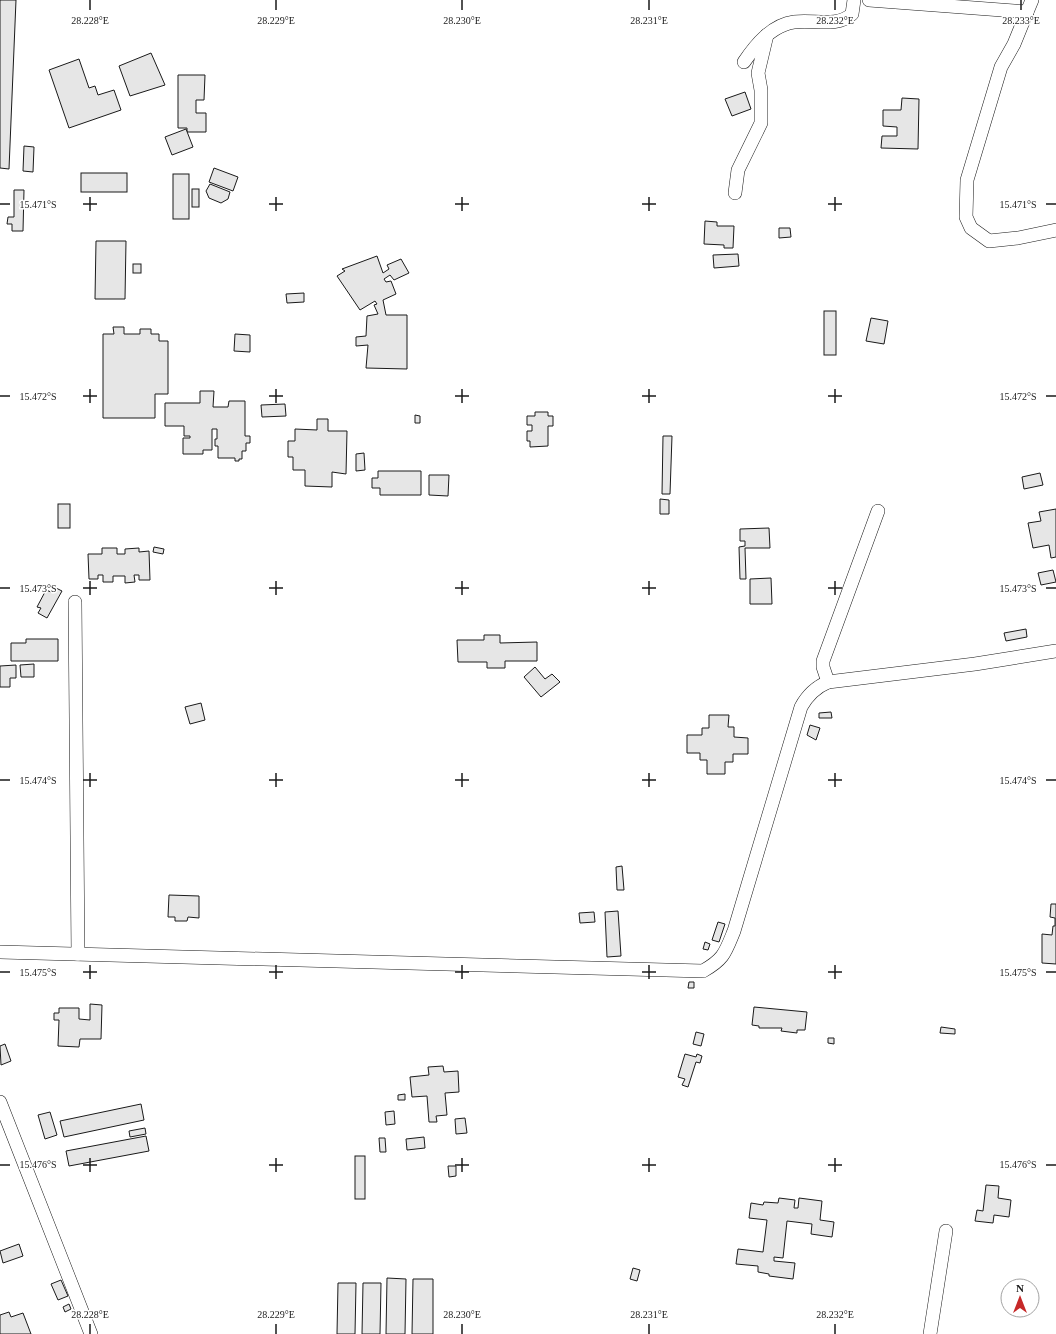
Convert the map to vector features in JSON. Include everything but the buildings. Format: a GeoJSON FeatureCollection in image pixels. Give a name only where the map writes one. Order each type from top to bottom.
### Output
{"type":"FeatureCollection","features":[{"type":"Feature","properties":{"kind":"street"},"geometry":{"type":"LineString","coordinates":[[744,62],[754,47],[767,35],[795,21],[832,22],[844,20],[852,14],[854,0]]}},
{"type":"Feature","properties":{"kind":"street"},"geometry":{"type":"LineString","coordinates":[[869,0],[1030,6],[1014,44],[998,74],[967,180],[966,217],[971,228],[989,241],[1018,238],[1056,230]]}},
{"type":"Feature","properties":{"kind":"street"},"geometry":{"type":"LineString","coordinates":[[735,192],[738,170],[762,123],[761,90],[758,73],[767,35]]}},
{"type":"Feature","properties":{"kind":"street"},"geometry":{"type":"LineString","coordinates":[[828,682],[823,667],[823,661],[878,511]]}},
{"type":"Feature","properties":{"kind":"street"},"geometry":{"type":"LineString","coordinates":[[75,602],[78,954]]}},
{"type":"Feature","properties":{"kind":"street"},"geometry":{"type":"LineString","coordinates":[[0,952],[703,971],[717,962],[726,952],[734,931],[801,707],[816,688],[828,682],[975,664],[1056,651]]}},
{"type":"Feature","properties":{"kind":"street"},"geometry":{"type":"LineString","coordinates":[[0,1102],[91,1334]]}},
{"type":"Feature","properties":{"kind":"street"},"geometry":{"type":"LineString","coordinates":[[930,1334],[946,1231]]}}]}
